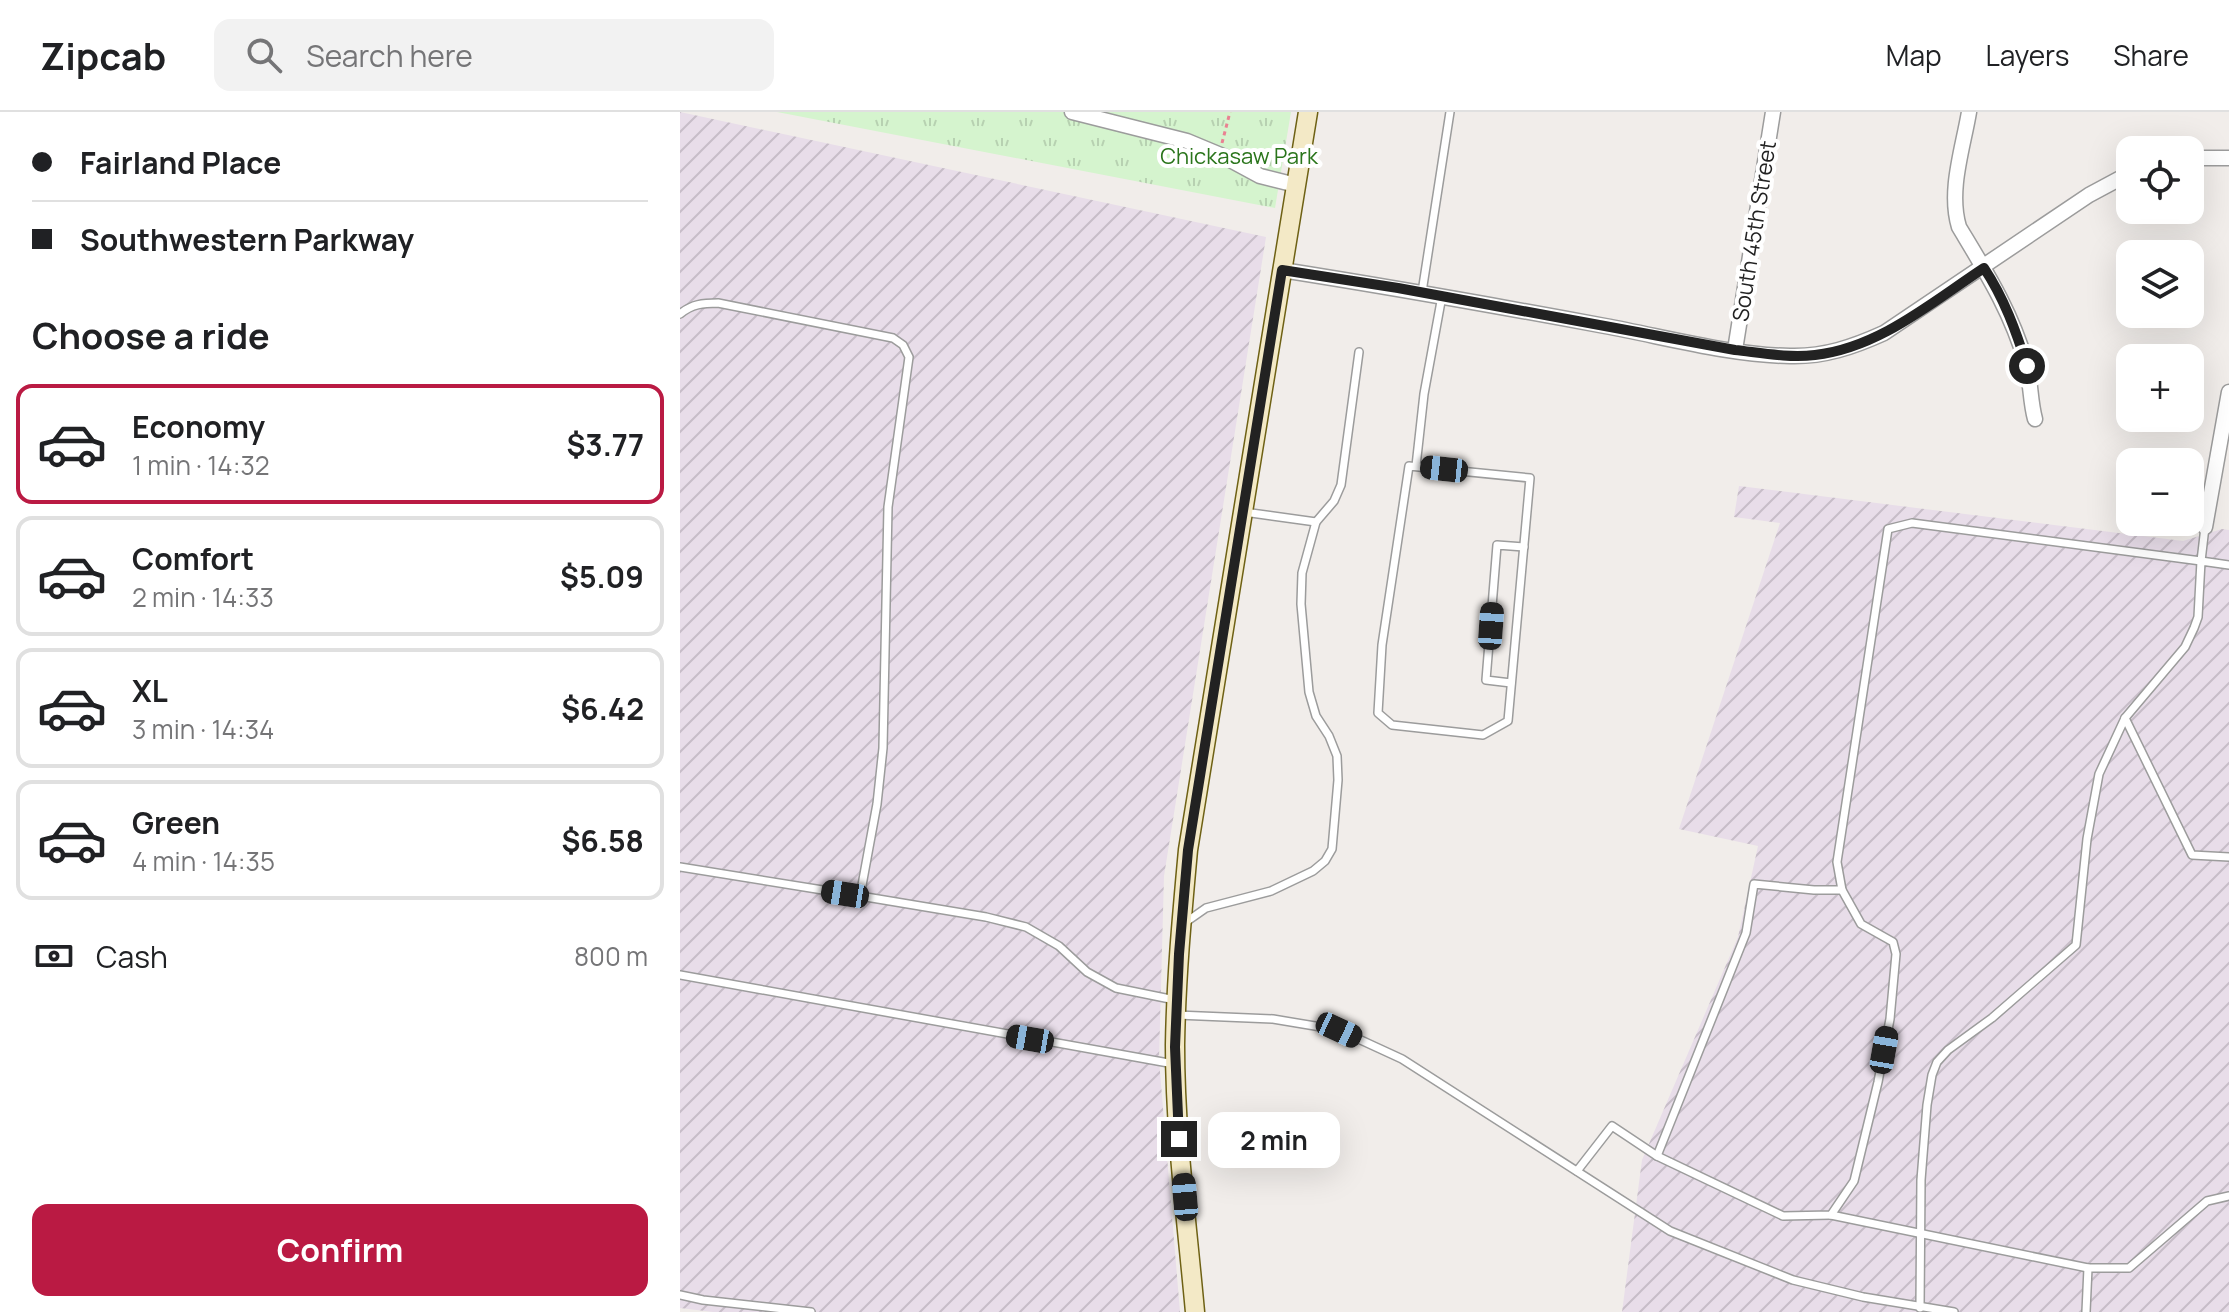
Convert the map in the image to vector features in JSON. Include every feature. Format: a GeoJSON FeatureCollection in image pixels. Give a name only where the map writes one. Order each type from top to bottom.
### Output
{"type":"FeatureCollection","features":[{"type":"Feature","properties":{"kind":"street"},"geometry":{"type":"LineString","coordinates":[[1072,112],[1187,141],[1260,176],[1296,185]]}},
{"type":"Feature","properties":{"kind":"street"},"geometry":{"type":"LineString","coordinates":[[1195,1312],[1179,1139],[1176,1064],[1181,926],[1188,850],[1308,112]]}},
{"type":"Feature","properties":{"kind":"street","name":"South 45th Street"},"geometry":{"type":"LineString","coordinates":[[1735,350],[1773,112]]}},
{"type":"Feature","properties":{"kind":"street"},"geometry":{"type":"LineString","coordinates":[[1969,112],[1955,202],[1959,227],[1996,287],[2016,331],[2032,387],[2035,419]]}},
{"type":"Feature","properties":{"kind":"street"},"geometry":{"type":"LineString","coordinates":[[2204,158],[2229,158]]}},
{"type":"Feature","properties":{"kind":"street"},"geometry":{"type":"LineString","coordinates":[[1282,270],[1422,292],[1735,350],[1789,357],[1815,355],[1855,346],[1904,321],[2089,195],[2116,181]]}},
{"type":"Feature","properties":{"kind":"street"},"geometry":{"type":"LineString","coordinates":[[2205,527],[2229,392]]}},
{"type":"Feature","properties":{"kind":"lane"},"geometry":{"type":"LineString","coordinates":[[1422,292],[1450,112]]}},
{"type":"Feature","properties":{"kind":"lane"},"geometry":{"type":"LineString","coordinates":[[1416,466],[1424,394],[1442,296]]}},
{"type":"Feature","properties":{"kind":"lane"},"geometry":{"type":"LineString","coordinates":[[680,314],[689,306],[718,303],[893,338],[903,345],[909,357],[888,507],[883,748],[877,804],[860,896]]}},
{"type":"Feature","properties":{"kind":"lane"},"geometry":{"type":"LineString","coordinates":[[1181,926],[1206,908],[1271,891],[1313,871],[1325,861],[1332,849],[1337,756],[1316,716],[1309,692],[1301,604],[1302,573],[1316,522],[1334,501],[1341,485],[1359,352]]}},
{"type":"Feature","properties":{"kind":"lane"},"geometry":{"type":"LineString","coordinates":[[1409,466],[1530,478],[1524,547],[1508,721],[1483,735],[1392,725],[1378,713],[1382,645],[1409,466]]}},
{"type":"Feature","properties":{"kind":"lane"},"geometry":{"type":"LineString","coordinates":[[1242,512],[1316,522]]}},
{"type":"Feature","properties":{"kind":"lane"},"geometry":{"type":"LineString","coordinates":[[1831,1215],[1854,1181],[1890,1019],[1896,954],[1893,942],[1861,924],[1842,890],[1837,862],[1888,529],[1912,523],[2229,565]]}},
{"type":"Feature","properties":{"kind":"lane"},"geometry":{"type":"LineString","coordinates":[[1920,1308],[1921,1180],[1932,1075],[1937,1062],[1948,1050],[1992,1018],[2076,945],[2087,839],[2099,774],[2125,718],[2185,647],[2198,617],[2205,527]]}},
{"type":"Feature","properties":{"kind":"lane"},"geometry":{"type":"LineString","coordinates":[[1511,683],[1486,680],[1497,545],[1524,547]]}},
{"type":"Feature","properties":{"kind":"lane"},"geometry":{"type":"LineString","coordinates":[[2125,718],[2192,855],[2229,857]]}},
{"type":"Feature","properties":{"kind":"lane"},"geometry":{"type":"LineString","coordinates":[[680,867],[986,917],[1026,927],[1059,946],[1087,972],[1116,988],[1177,1008],[1339,1030],[1402,1059],[1670,1231],[1793,1280],[1920,1308],[1954,1312]]}},
{"type":"Feature","properties":{"kind":"lane"},"geometry":{"type":"LineString","coordinates":[[1657,1156],[1746,933],[1754,884],[1842,890]]}},
{"type":"Feature","properties":{"kind":"lane"},"geometry":{"type":"LineString","coordinates":[[680,975],[1176,1064]]}},
{"type":"Feature","properties":{"kind":"lane"},"geometry":{"type":"LineString","coordinates":[[1577,1171],[1612,1126],[1657,1156],[1783,1216],[1831,1215],[2088,1268],[2129,1268],[2207,1201],[2229,1196]]}},
{"type":"Feature","properties":{"kind":"lane"},"geometry":{"type":"LineString","coordinates":[[2086,1312],[2088,1268]]}},
{"type":"Feature","properties":{"kind":"lane"},"geometry":{"type":"LineString","coordinates":[[680,1295],[811,1312]]}},
{"type":"Feature","properties":{"kind":"path"},"geometry":{"type":"LineString","coordinates":[[1217,153],[1230,112]]}},
{"type":"Feature","properties":{"kind":"shaded area"},"geometry":{"type":"Polygon","coordinates":[[[680,112],[1266,237],[1164,876],[1159,1060],[1180,1312],[713,1312],[680,1308],[680,112]]]}},
{"type":"Feature","properties":{"kind":"shaded area"},"geometry":{"type":"Polygon","coordinates":[[[1739,486],[2116,533],[2116,536],[2183,541],[2222,529],[2229,530],[2229,1312],[1622,1312],[1642,1160],[1738,937],[1758,846],[1679,829],[1780,523],[1734,517],[1739,486]]]}},
{"type":"Feature","properties":{"kind":"green space","name":"Chickasaw Park"},"geometry":{"type":"Polygon","coordinates":[[[777,112],[1291,112],[1275,208],[777,112]]]}},
{"type":"Feature","properties":{"kind":"route"},"geometry":{"type":"LineString","coordinates":[[1179,1139],[1175,1047],[1188,850],[1282,270],[1789,357],[1835,352],[1884,333],[1984,268],[2016,331],[2027,366]]}}]}
